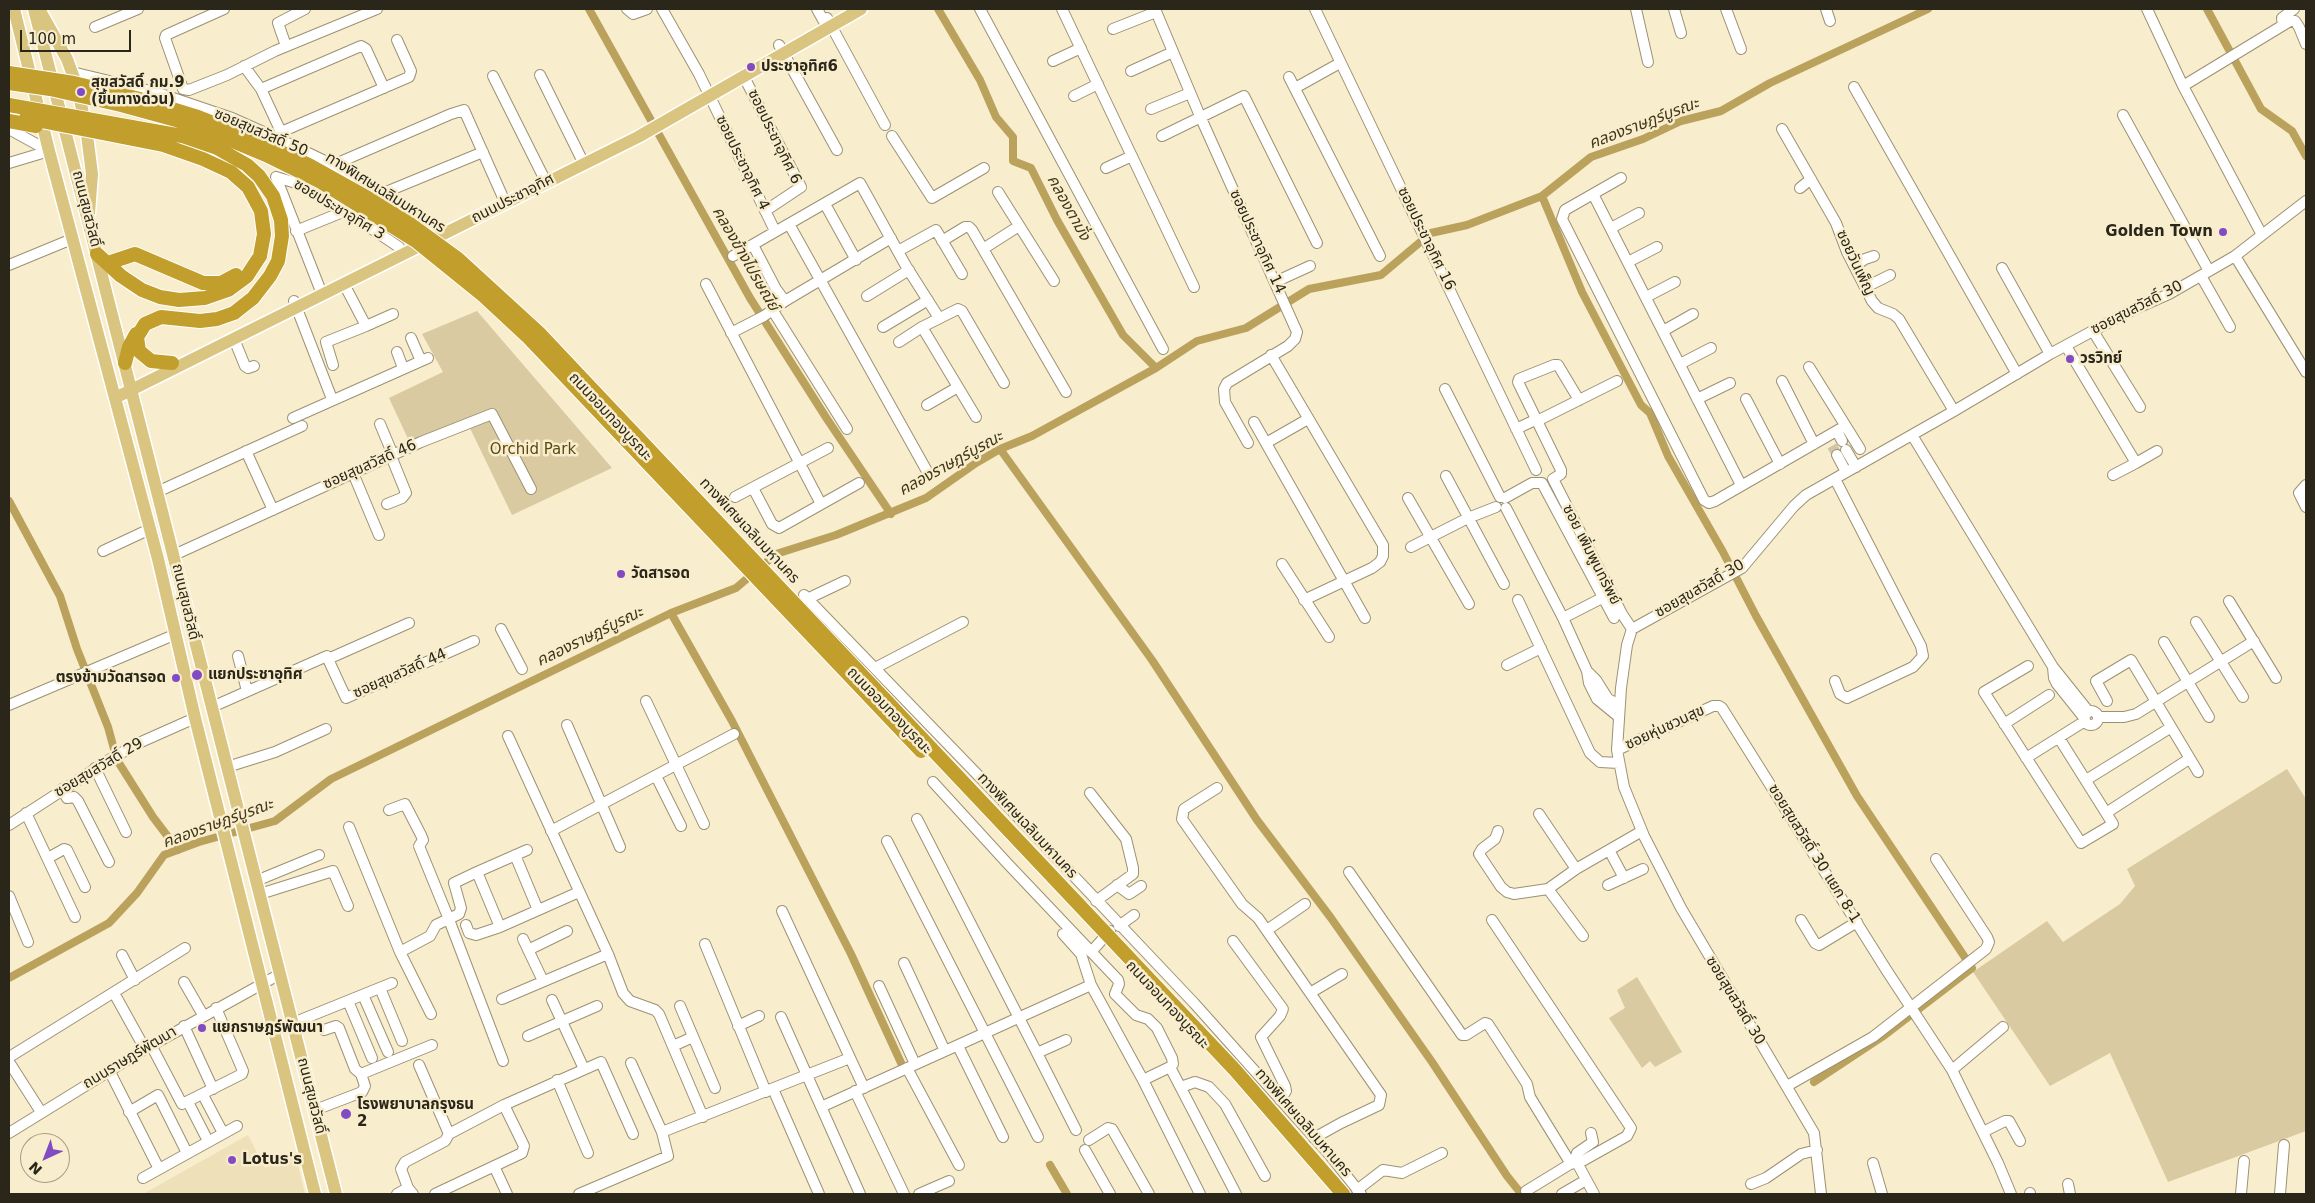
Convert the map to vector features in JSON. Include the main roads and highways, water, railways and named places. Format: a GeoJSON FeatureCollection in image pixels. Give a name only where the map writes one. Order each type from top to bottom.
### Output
{"type":"FeatureCollection","features":[{"type":"Feature","properties":{"kind":"highway","name":"ทางพิเศษเฉลิมมหานคร"},"geometry":{"type":"LineString","coordinates":[[9,73],[74,83],[136,98],[198,117],[249,137],[308,165],[363,195],[406,221],[458,259],[547,341],[1228,1063],[1343,1194]]}},
{"type":"Feature","properties":{"kind":"highway","name":"ทางพิเศษเฉลิมมหานคร"},"geometry":{"type":"LineString","coordinates":[[9,83],[71,93],[140,109],[194,126],[247,147],[303,173],[359,204],[408,236],[450,267],[527,336],[1224,1072],[1330,1194]]}},
{"type":"Feature","properties":{"kind":"highway"},"geometry":{"type":"LineString","coordinates":[[9,105],[182,136],[217,148],[247,164],[260,176],[273,196],[279,212],[282,236],[278,262],[253,298],[234,313],[217,319],[200,321],[161,317],[152,320],[142,328],[132,341],[125,363]]}},
{"type":"Feature","properties":{"kind":"highway"},"geometry":{"type":"LineString","coordinates":[[9,114],[151,142],[189,153],[226,169],[244,182],[259,206],[264,234],[252,270],[235,286],[213,296],[188,300],[165,298],[147,292],[129,281],[102,259]]}},
{"type":"Feature","properties":{"kind":"highway"},"geometry":{"type":"LineString","coordinates":[[9,121],[138,147],[184,161],[222,176],[240,191],[252,211],[256,236],[256,255],[238,273],[225,282],[216,284],[195,280],[139,254],[102,259]]}},
{"type":"Feature","properties":{"kind":"highway"},"geometry":{"type":"LineString","coordinates":[[142,328],[136,342],[143,356],[156,363],[172,362]]}},
{"type":"Feature","properties":{"kind":"main road","name":"ถนนสุขสวัสดิ์"},"geometry":{"type":"LineString","coordinates":[[14,9],[72,239],[150,529],[176,634],[194,718],[315,1194]]}},
{"type":"Feature","properties":{"kind":"main road","name":"ถนนสุขสวัสดิ์"},"geometry":{"type":"LineString","coordinates":[[34,9],[88,220],[102,259],[125,363],[157,492],[336,1194]]}},
{"type":"Feature","properties":{"kind":"main road"},"geometry":{"type":"LineString","coordinates":[[39,9],[72,72],[77,86],[86,127],[92,174],[88,220]]}},
{"type":"Feature","properties":{"kind":"main road","name":"ถนนประชาอุทิศ"},"geometry":{"type":"LineString","coordinates":[[827,23],[844,9]]}},
{"type":"Feature","properties":{"kind":"main road","name":"ถนนประชาอุทิศ"},"geometry":{"type":"LineString","coordinates":[[321,291],[344,284],[427,242],[504,199],[654,125],[827,23],[861,9]]}},
{"type":"Feature","properties":{"kind":"main road","name":"ถนนประชาอุทิศ"},"geometry":{"type":"LineString","coordinates":[[708,92],[743,75],[781,49]]}},
{"type":"Feature","properties":{"kind":"main road","name":"ถนนประชาอุทิศ"},"geometry":{"type":"LineString","coordinates":[[131,386],[172,362],[296,304],[400,247],[504,199]]}},
{"type":"Feature","properties":{"kind":"main road","name":"ถนนประชาอุทิศ"},"geometry":{"type":"LineString","coordinates":[[131,386],[234,340],[296,304]]}},
{"type":"Feature","properties":{"kind":"main road"},"geometry":{"type":"LineString","coordinates":[[114,393],[131,386]]}},
{"type":"Feature","properties":{"kind":"main road"},"geometry":{"type":"LineString","coordinates":[[283,1072],[303,1064]]}},
{"type":"Feature","properties":{"kind":"waterway","name":"คลองข้างไปรษณีย์"},"geometry":{"type":"LineString","coordinates":[[589,9],[750,298],[827,419],[891,514]]}},
{"type":"Feature","properties":{"kind":"waterway","name":"คลองตามั่ง"},"geometry":{"type":"LineString","coordinates":[[938,9],[980,80],[996,117],[1013,137],[1013,161],[1031,168],[1057,220],[1123,335],[1156,368]]}},
{"type":"Feature","properties":{"kind":"waterway","name":"คลองราษฎร์บูรณะ"},"geometry":{"type":"LineString","coordinates":[[9,978],[109,923],[137,893],[164,855],[199,842],[275,821],[331,779],[671,613],[736,588],[776,554],[836,535],[926,498],[976,463],[1000,449],[1032,436],[1156,368],[1197,341],[1246,328],[1309,289],[1381,275],[1431,233],[1467,225],[1542,196],[1591,157],[1643,139],[1681,121],[1721,111],[1770,83],[1928,9]]}},
{"type":"Feature","properties":{"kind":"waterway"},"geometry":{"type":"LineString","coordinates":[[2207,9],[2261,109],[2292,131],[2306,156]]}},
{"type":"Feature","properties":{"kind":"waterway"},"geometry":{"type":"LineString","coordinates":[[1542,196],[1582,292],[1641,405],[1650,413],[1668,456],[1723,552],[1756,616],[1857,796],[1972,968],[1882,1037],[1814,1082]]}},
{"type":"Feature","properties":{"kind":"waterway"},"geometry":{"type":"LineString","coordinates":[[1000,449],[1152,660],[1257,820],[1331,918],[1432,1062],[1507,1176],[1519,1191]]}},
{"type":"Feature","properties":{"kind":"waterway"},"geometry":{"type":"LineString","coordinates":[[9,501],[60,596],[77,649],[108,727],[117,760],[153,817],[178,850]]}},
{"type":"Feature","properties":{"kind":"waterway"},"geometry":{"type":"LineString","coordinates":[[671,613],[732,721],[851,954],[902,1065]]}},
{"type":"Feature","properties":{"kind":"waterway"},"geometry":{"type":"LineString","coordinates":[[1050,1165],[1067,1194]]}},
{"type":"Feature","properties":{"kind":"tunnel"},"geometry":{"type":"LineString","coordinates":[[1832,446],[1837,455]]}},
{"type":"Feature","properties":{"kind":"place","name":"ประชาอุทิศ6"},"geometry":{"type":"Point","coordinates":[751,67]}},
{"type":"Feature","properties":{"kind":"place","name":"สุขสวัสดิ์ กม.9 (ขึ้นทางด่วน)"},"geometry":{"type":"Point","coordinates":[81,92]}},
{"type":"Feature","properties":{"kind":"place","name":"Golden Town"},"geometry":{"type":"Point","coordinates":[2223,232]}},
{"type":"Feature","properties":{"kind":"place","name":"วรวิทย์"},"geometry":{"type":"Point","coordinates":[2070,359]}},
{"type":"Feature","properties":{"kind":"place","name":"วัดสารอด"},"geometry":{"type":"Point","coordinates":[621,574]}},
{"type":"Feature","properties":{"kind":"place","name":"แยกประชาอุทิศ"},"geometry":{"type":"Point","coordinates":[197,675]}},
{"type":"Feature","properties":{"kind":"place","name":"ตรงข้ามวัดสารอด"},"geometry":{"type":"Point","coordinates":[176,678]}},
{"type":"Feature","properties":{"kind":"place","name":"แยกราษฎร์พัฒนา"},"geometry":{"type":"Point","coordinates":[202,1028]}},
{"type":"Feature","properties":{"kind":"place","name":"โรงพยาบาลกรุงธน 2"},"geometry":{"type":"Point","coordinates":[346,1114]}},
{"type":"Feature","properties":{"kind":"place","name":"Lotus's"},"geometry":{"type":"Point","coordinates":[232,1160]}},
{"type":"Feature","properties":{"kind":"park label","name":"Orchid Park"},"geometry":{"type":"Point","coordinates":[533,450]}}]}
